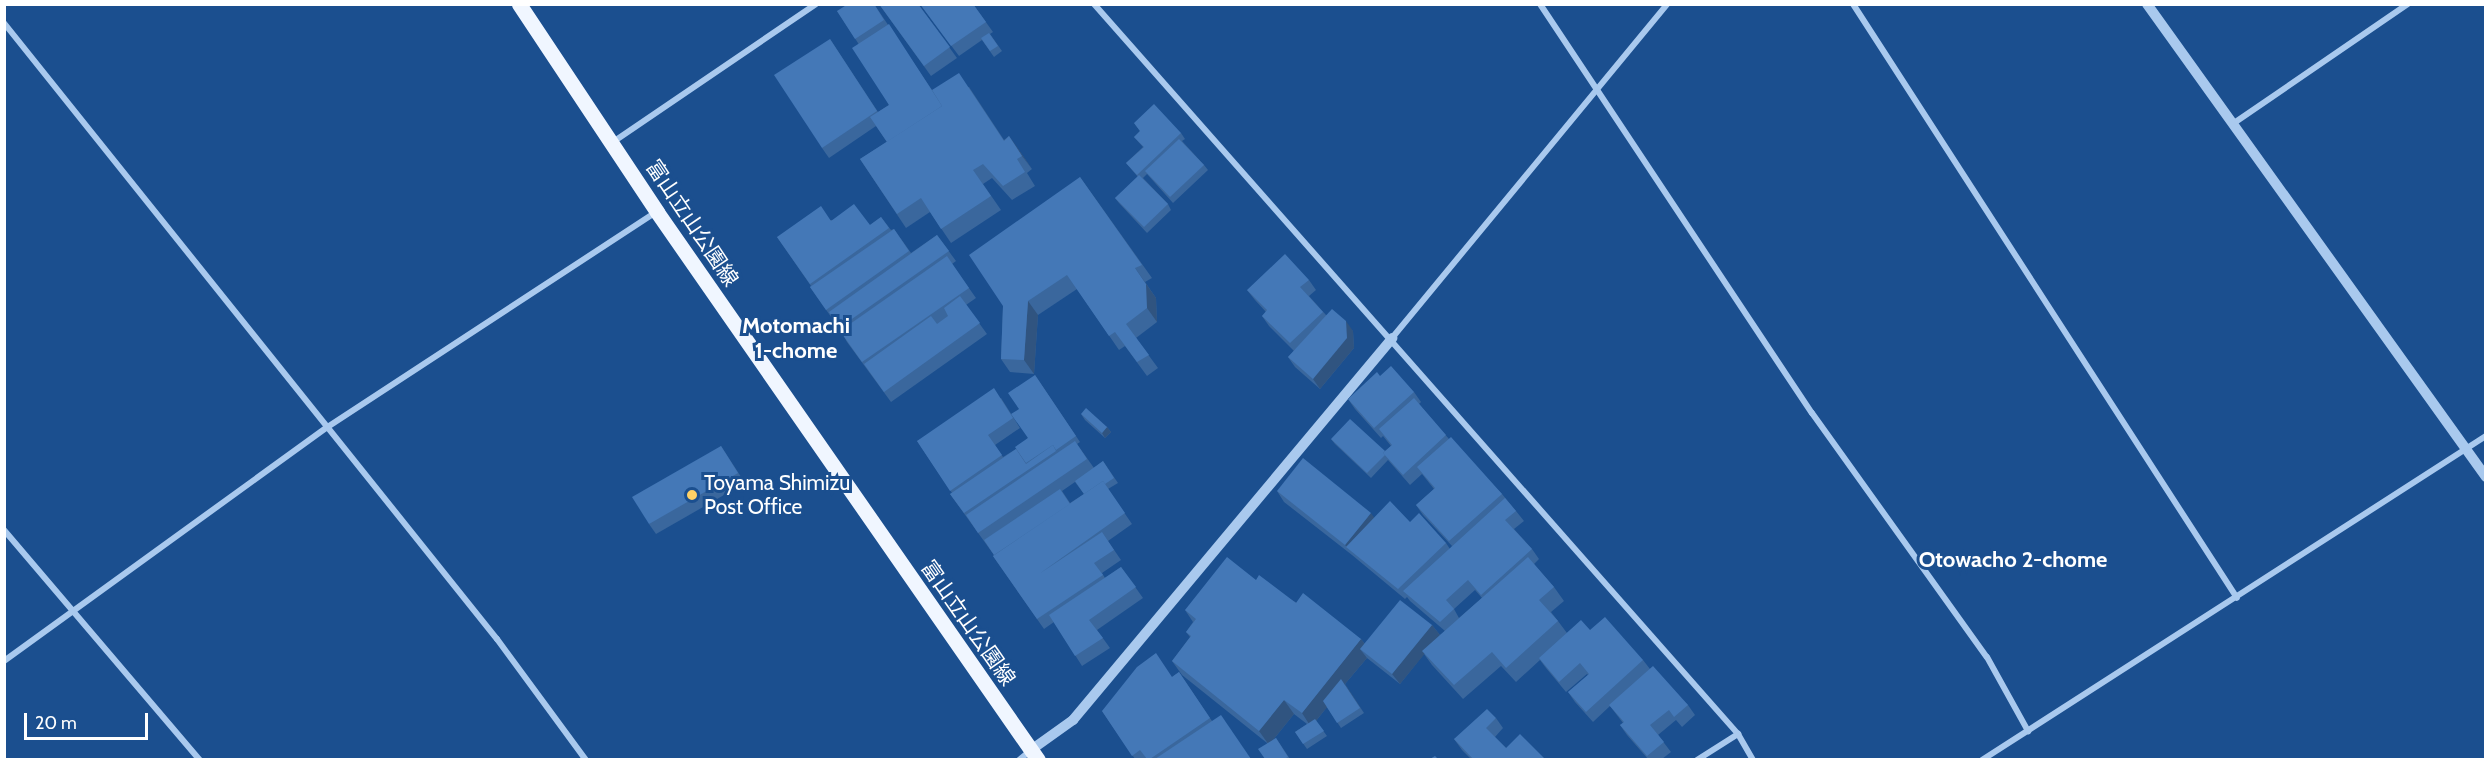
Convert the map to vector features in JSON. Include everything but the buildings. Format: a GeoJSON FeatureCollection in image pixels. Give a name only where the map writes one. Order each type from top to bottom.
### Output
{"type":"FeatureCollection","features":[{"type":"Feature","properties":{"kind":"main road","name":"富山立山公園線"},"geometry":{"type":"LineString","coordinates":[[519,4],[657,212],[1029,756]]}},
{"type":"Feature","properties":{"kind":"street"},"geometry":{"type":"LineString","coordinates":[[612,142],[816,4]]}},
{"type":"Feature","properties":{"kind":"street"},"geometry":{"type":"LineString","coordinates":[[1094,4],[1392,338],[1738,734],[1753,759]]}},
{"type":"Feature","properties":{"kind":"street"},"geometry":{"type":"LineString","coordinates":[[1540,4],[1812,413],[1987,657],[2028,731]]}},
{"type":"Feature","properties":{"kind":"street"},"geometry":{"type":"LineString","coordinates":[[1029,756],[1073,720],[1667,4]]}},
{"type":"Feature","properties":{"kind":"street"},"geometry":{"type":"LineString","coordinates":[[1853,4],[2237,598]]}},
{"type":"Feature","properties":{"kind":"street"},"geometry":{"type":"LineString","coordinates":[[2147,4],[2486,477]]}},
{"type":"Feature","properties":{"kind":"street"},"geometry":{"type":"LineString","coordinates":[[2234,123],[2408,4]]}},
{"type":"Feature","properties":{"kind":"street"},"geometry":{"type":"LineString","coordinates":[[4,23],[497,639],[586,759]]}},
{"type":"Feature","properties":{"kind":"street"},"geometry":{"type":"LineString","coordinates":[[4,661],[326,428],[657,212]]}},
{"type":"Feature","properties":{"kind":"street"},"geometry":{"type":"LineString","coordinates":[[1982,759],[2237,598],[2486,436]]}},
{"type":"Feature","properties":{"kind":"street"},"geometry":{"type":"LineString","coordinates":[[4,530],[200,759]]}},
{"type":"Feature","properties":{"kind":"street"},"geometry":{"type":"LineString","coordinates":[[1696,759],[1738,734]]}},
{"type":"Feature","properties":{"kind":"place","name":"Toyama Shimizu Post Office"},"geometry":{"type":"Point","coordinates":[692,495]}},
{"type":"Feature","properties":{"kind":"district","name":"Motomachi 1-chome"},"geometry":{"type":"Point","coordinates":[796,338]}},
{"type":"Feature","properties":{"kind":"district","name":"Otowacho 2-chome"},"geometry":{"type":"Point","coordinates":[2013,560]}}]}
